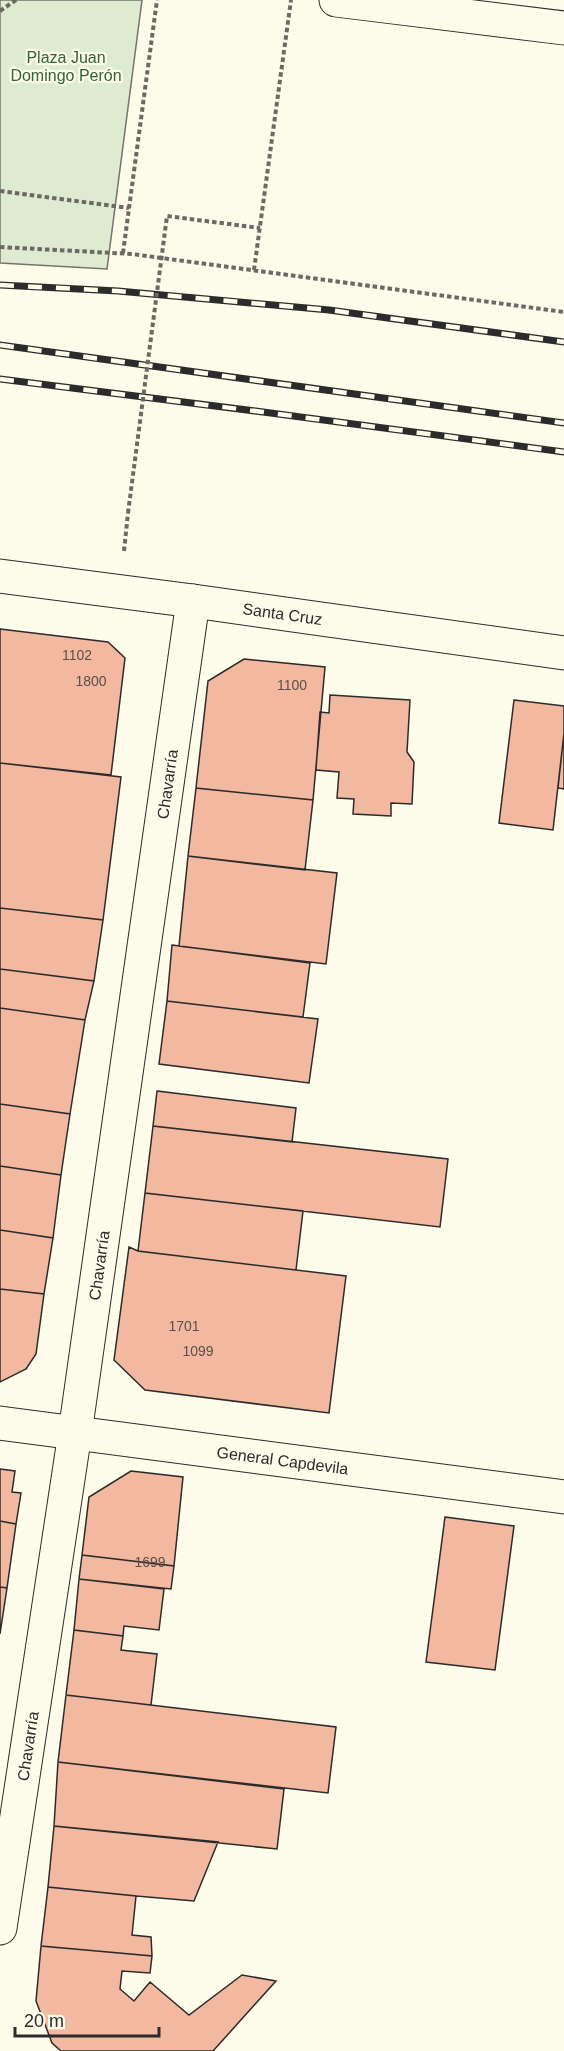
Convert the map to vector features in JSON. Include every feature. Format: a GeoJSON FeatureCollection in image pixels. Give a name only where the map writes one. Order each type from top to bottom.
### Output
{"type":"FeatureCollection","features":[{"type":"Feature","properties":{"kind":"street"},"geometry":{"type":"LineString","coordinates":[[336,0],[564,28]]}},
{"type":"Feature","properties":{"kind":"street","name":"Santa Cruz"},"geometry":{"type":"LineString","coordinates":[[0,576],[564,653]]}},
{"type":"Feature","properties":{"kind":"street","name":"Chavarría"},"geometry":{"type":"LineString","coordinates":[[0,1928],[75,1433],[193,601]]}},
{"type":"Feature","properties":{"kind":"street","name":"General Capdevila"},"geometry":{"type":"LineString","coordinates":[[0,1423],[564,1497]]}},
{"type":"Feature","properties":{"kind":"path"},"geometry":{"type":"LineString","coordinates":[[0,11],[16,0]]}},
{"type":"Feature","properties":{"kind":"path"},"geometry":{"type":"LineString","coordinates":[[123,254],[158,0]]}},
{"type":"Feature","properties":{"kind":"path"},"geometry":{"type":"LineString","coordinates":[[254,270],[291,0]]}},
{"type":"Feature","properties":{"kind":"path"},"geometry":{"type":"LineString","coordinates":[[0,191],[129,208]]}},
{"type":"Feature","properties":{"kind":"path"},"geometry":{"type":"LineString","coordinates":[[128,513],[167,216],[260,228]]}},
{"type":"Feature","properties":{"kind":"path"},"geometry":{"type":"LineString","coordinates":[[0,247],[123,254],[564,312]]}},
{"type":"Feature","properties":{"kind":"green space","name":"Plaza Juan Domingo Perón"},"geometry":{"type":"Polygon","coordinates":[[[0,0],[142,0],[107,269],[0,263],[0,0]]]}},
{"type":"Feature","properties":{"kind":"building"},"geometry":{"type":"Polygon","coordinates":[[[0,629],[108,642],[125,658],[111,775],[0,763],[0,629]]]}},
{"type":"Feature","properties":{"kind":"building"},"geometry":{"type":"Polygon","coordinates":[[[244,659],[325,667],[313,800],[196,788],[208,681],[244,659]]]}},
{"type":"Feature","properties":{"kind":"building"},"geometry":{"type":"Polygon","coordinates":[[[330,695],[410,700],[407,752],[414,762],[412,804],[391,803],[391,816],[353,814],[354,799],[337,798],[339,772],[316,770],[320,712],[329,713],[330,695]]]}},
{"type":"Feature","properties":{"kind":"building"},"geometry":{"type":"Polygon","coordinates":[[[514,700],[564,706],[564,733],[553,830],[499,823],[514,700]]]}},
{"type":"Feature","properties":{"kind":"building"},"geometry":{"type":"Polygon","coordinates":[[[564,733],[564,789],[558,788],[564,733]]]}},
{"type":"Feature","properties":{"kind":"building"},"geometry":{"type":"Polygon","coordinates":[[[0,763],[121,777],[103,920],[0,908],[0,763]]]}},
{"type":"Feature","properties":{"kind":"building"},"geometry":{"type":"Polygon","coordinates":[[[196,788],[313,800],[305,870],[188,856],[196,788]]]}},
{"type":"Feature","properties":{"kind":"building"},"geometry":{"type":"Polygon","coordinates":[[[188,856],[337,873],[326,964],[179,946],[188,856]]]}},
{"type":"Feature","properties":{"kind":"building"},"geometry":{"type":"Polygon","coordinates":[[[0,908],[103,920],[94,981],[0,969],[0,908]]]}},
{"type":"Feature","properties":{"kind":"building"},"geometry":{"type":"Polygon","coordinates":[[[172,945],[310,963],[303,1017],[167,1001],[172,945]]]}},
{"type":"Feature","properties":{"kind":"building"},"geometry":{"type":"Polygon","coordinates":[[[0,969],[94,981],[85,1020],[0,1008],[0,969]]]}},
{"type":"Feature","properties":{"kind":"building"},"geometry":{"type":"Polygon","coordinates":[[[167,1001],[318,1019],[309,1083],[159,1064],[167,1001]]]}},
{"type":"Feature","properties":{"kind":"building"},"geometry":{"type":"Polygon","coordinates":[[[0,1008],[85,1020],[70,1114],[0,1104],[0,1008]]]}},
{"type":"Feature","properties":{"kind":"building"},"geometry":{"type":"Polygon","coordinates":[[[157,1091],[296,1108],[292,1142],[153,1126],[157,1091]]]}},
{"type":"Feature","properties":{"kind":"building"},"geometry":{"type":"Polygon","coordinates":[[[0,1104],[70,1114],[61,1175],[0,1166],[0,1104]]]}},
{"type":"Feature","properties":{"kind":"building"},"geometry":{"type":"Polygon","coordinates":[[[153,1126],[448,1159],[440,1227],[145,1193],[153,1126]]]}},
{"type":"Feature","properties":{"kind":"building"},"geometry":{"type":"Polygon","coordinates":[[[0,1166],[61,1175],[53,1238],[0,1230],[0,1166]]]}},
{"type":"Feature","properties":{"kind":"building"},"geometry":{"type":"Polygon","coordinates":[[[145,1193],[303,1211],[296,1270],[138,1251],[145,1193]]]}},
{"type":"Feature","properties":{"kind":"building"},"geometry":{"type":"Polygon","coordinates":[[[0,1230],[53,1238],[44,1294],[0,1289],[0,1230]]]}},
{"type":"Feature","properties":{"kind":"building"},"geometry":{"type":"Polygon","coordinates":[[[129,1247],[138,1251],[346,1276],[329,1413],[145,1390],[114,1360],[129,1247]]]}},
{"type":"Feature","properties":{"kind":"building"},"geometry":{"type":"Polygon","coordinates":[[[0,1289],[44,1294],[36,1354],[26,1369],[0,1382],[0,1289]]]}},
{"type":"Feature","properties":{"kind":"building"},"geometry":{"type":"Polygon","coordinates":[[[0,1469],[15,1471],[12,1492],[21,1493],[16,1524],[0,1521],[0,1469]]]}},
{"type":"Feature","properties":{"kind":"building"},"geometry":{"type":"Polygon","coordinates":[[[131,1471],[183,1477],[174,1566],[82,1555],[89,1497],[131,1471]]]}},
{"type":"Feature","properties":{"kind":"building"},"geometry":{"type":"Polygon","coordinates":[[[445,1517],[514,1526],[495,1670],[426,1662],[445,1517]]]}},
{"type":"Feature","properties":{"kind":"building"},"geometry":{"type":"Polygon","coordinates":[[[0,1521],[16,1524],[7,1588],[0,1587],[0,1521]]]}},
{"type":"Feature","properties":{"kind":"building"},"geometry":{"type":"Polygon","coordinates":[[[82,1555],[174,1566],[171,1589],[79,1579],[82,1555]]]}},
{"type":"Feature","properties":{"kind":"building"},"geometry":{"type":"Polygon","coordinates":[[[79,1579],[164,1589],[159,1630],[124,1626],[123,1636],[74,1630],[79,1579]]]}},
{"type":"Feature","properties":{"kind":"building"},"geometry":{"type":"Polygon","coordinates":[[[0,1587],[7,1588],[0,1634],[0,1587]]]}},
{"type":"Feature","properties":{"kind":"building"},"geometry":{"type":"Polygon","coordinates":[[[74,1630],[123,1636],[121,1650],[157,1654],[151,1705],[66,1695],[74,1630]]]}},
{"type":"Feature","properties":{"kind":"building"},"geometry":{"type":"Polygon","coordinates":[[[66,1695],[336,1727],[328,1793],[58,1762],[66,1695]]]}},
{"type":"Feature","properties":{"kind":"building"},"geometry":{"type":"Polygon","coordinates":[[[58,1762],[284,1789],[277,1849],[54,1826],[58,1762]]]}},
{"type":"Feature","properties":{"kind":"building"},"geometry":{"type":"Polygon","coordinates":[[[54,1826],[218,1842],[194,1901],[136,1896],[48,1887],[54,1826]]]}},
{"type":"Feature","properties":{"kind":"building"},"geometry":{"type":"Polygon","coordinates":[[[48,1887],[136,1896],[132,1935],[151,1937],[152,1956],[41,1946],[48,1887]]]}},
{"type":"Feature","properties":{"kind":"building"},"geometry":{"type":"Polygon","coordinates":[[[41,1946],[152,1956],[150,1973],[122,1971],[120,1989],[134,2001],[150,1982],[189,2015],[242,1975],[276,1981],[213,2051],[61,2051],[52,2043],[36,2001],[41,1946]]]}},
{"type":"Feature","properties":{"kind":"railway"},"geometry":{"type":"LineString","coordinates":[[0,285],[118,291],[329,310],[564,342]]}},
{"type":"Feature","properties":{"kind":"railway"},"geometry":{"type":"LineString","coordinates":[[0,345],[564,423]]}},
{"type":"Feature","properties":{"kind":"railway"},"geometry":{"type":"LineString","coordinates":[[0,379],[564,452]]}}]}
